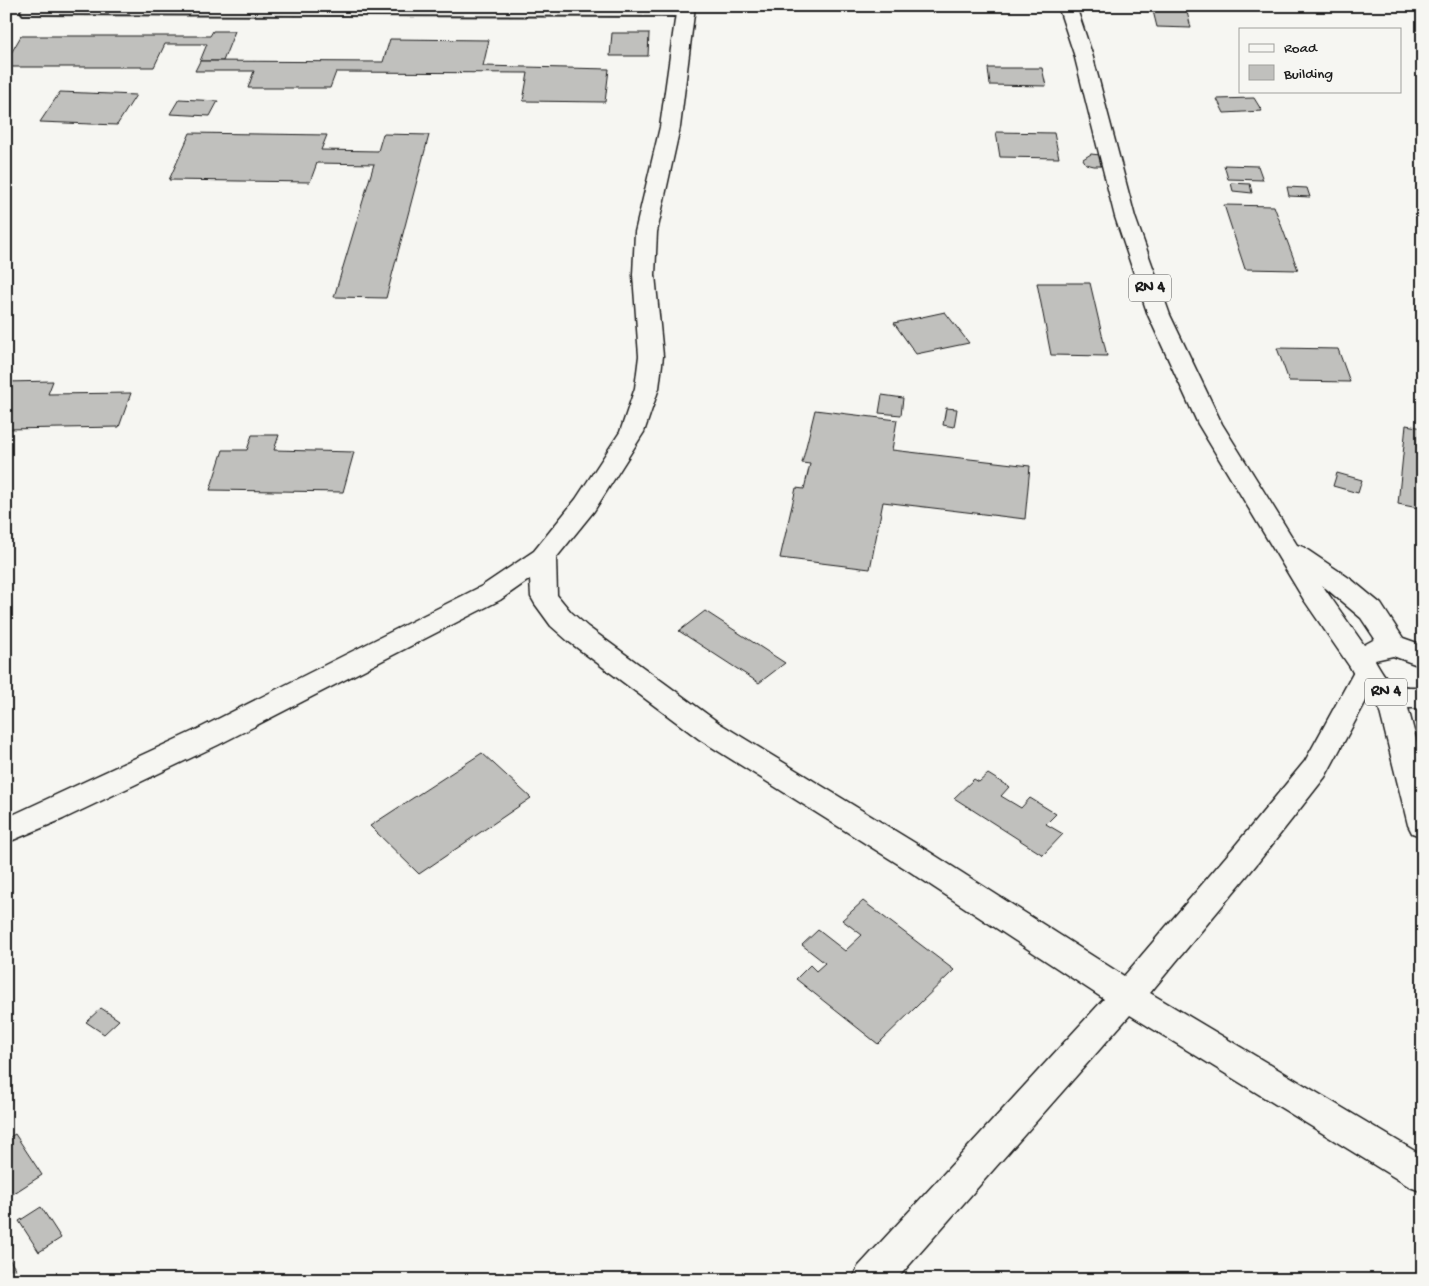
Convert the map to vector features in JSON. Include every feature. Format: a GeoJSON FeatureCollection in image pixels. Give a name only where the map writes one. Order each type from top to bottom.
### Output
{"type":"FeatureCollection","features":[{"type":"Feature","properties":{"kind":"main road","name":"RN 4"},"geometry":{"type":"LineString","coordinates":[[1068,6],[1083,54],[1125,217],[1159,315],[1210,424],[1313,593],[1373,678],[1407,698],[1423,696]]}},
{"type":"Feature","properties":{"kind":"main road"},"geometry":{"type":"LineString","coordinates":[[6,830],[52,811],[208,737],[491,593],[543,558],[585,505],[632,432],[647,388],[651,356],[644,275],[646,232],[670,127],[685,9]]}},
{"type":"Feature","properties":{"kind":"main road","name":"RN 4"},"geometry":{"type":"LineString","coordinates":[[1286,548],[1343,587],[1370,612],[1394,646],[1379,648],[1368,654],[1373,678],[1423,825]]}},
{"type":"Feature","properties":{"kind":"main road"},"geometry":{"type":"LineString","coordinates":[[543,558],[544,597],[561,619],[578,634],[709,731],[917,860],[1128,996],[1423,1175]]}},
{"type":"Feature","properties":{"kind":"main road"},"geometry":{"type":"LineString","coordinates":[[491,593],[544,597]]}},
{"type":"Feature","properties":{"kind":"main road"},"geometry":{"type":"LineString","coordinates":[[1394,646],[1423,656]]}},
{"type":"Feature","properties":{"kind":"main road"},"geometry":{"type":"LineString","coordinates":[[871,1280],[1128,996],[1315,769],[1373,678]]}},
{"type":"Feature","properties":{"kind":"lane"},"geometry":{"type":"LineString","coordinates":[[28,11],[685,9]]}},
{"type":"Feature","properties":{"kind":"building"},"geometry":{"type":"Polygon","coordinates":[[[1152,7],[1186,8],[1191,28],[1157,27],[1152,7]]]}},
{"type":"Feature","properties":{"kind":"building"},"geometry":{"type":"Polygon","coordinates":[[[213,31],[235,31],[223,61],[200,61],[207,44],[165,44],[154,67],[6,67],[6,62],[21,36],[210,36],[213,31]]]}},
{"type":"Feature","properties":{"kind":"building"},"geometry":{"type":"Polygon","coordinates":[[[612,33],[649,33],[648,56],[610,56],[612,33]]]}},
{"type":"Feature","properties":{"kind":"building"},"geometry":{"type":"Polygon","coordinates":[[[390,39],[489,40],[483,66],[609,69],[605,102],[523,101],[528,73],[336,72],[330,88],[248,88],[254,71],[195,71],[200,61],[383,62],[390,39]]]}},
{"type":"Feature","properties":{"kind":"building"},"geometry":{"type":"Polygon","coordinates":[[[988,68],[1042,68],[1046,86],[990,85],[988,68]]]}},
{"type":"Feature","properties":{"kind":"building"},"geometry":{"type":"Polygon","coordinates":[[[60,92],[136,95],[117,125],[40,122],[60,92]]]}},
{"type":"Feature","properties":{"kind":"building"},"geometry":{"type":"Polygon","coordinates":[[[1254,98],[1262,111],[1224,113],[1217,99],[1254,98]]]}},
{"type":"Feature","properties":{"kind":"building"},"geometry":{"type":"Polygon","coordinates":[[[179,99],[218,101],[210,116],[170,114],[179,99]]]}},
{"type":"Feature","properties":{"kind":"building"},"geometry":{"type":"Polygon","coordinates":[[[996,132],[1054,133],[1059,158],[1000,157],[996,132]]]}},
{"type":"Feature","properties":{"kind":"building"},"geometry":{"type":"Polygon","coordinates":[[[190,133],[327,135],[321,150],[378,151],[383,134],[429,135],[386,298],[334,297],[374,164],[317,163],[310,182],[169,180],[190,133]]]}},
{"type":"Feature","properties":{"kind":"building"},"geometry":{"type":"Polygon","coordinates":[[[1091,154],[1100,155],[1103,166],[1086,164],[1083,159],[1091,154]]]}},
{"type":"Feature","properties":{"kind":"building"},"geometry":{"type":"Polygon","coordinates":[[[1224,165],[1258,166],[1263,180],[1228,179],[1224,165]]]}},
{"type":"Feature","properties":{"kind":"building"},"geometry":{"type":"Polygon","coordinates":[[[1231,183],[1250,184],[1252,193],[1233,191],[1231,183]]]}},
{"type":"Feature","properties":{"kind":"building"},"geometry":{"type":"Polygon","coordinates":[[[1287,187],[1307,188],[1310,197],[1289,196],[1287,187]]]}},
{"type":"Feature","properties":{"kind":"building"},"geometry":{"type":"Polygon","coordinates":[[[1224,205],[1274,206],[1298,270],[1245,269],[1224,205]]]}},
{"type":"Feature","properties":{"kind":"building"},"geometry":{"type":"Polygon","coordinates":[[[1037,283],[1090,283],[1107,356],[1051,355],[1037,283]]]}},
{"type":"Feature","properties":{"kind":"building"},"geometry":{"type":"Polygon","coordinates":[[[945,312],[969,343],[916,354],[894,323],[945,312]]]}},
{"type":"Feature","properties":{"kind":"building"},"geometry":{"type":"Polygon","coordinates":[[[1277,348],[1338,349],[1350,382],[1289,381],[1277,348]]]}},
{"type":"Feature","properties":{"kind":"building"},"geometry":{"type":"Polygon","coordinates":[[[53,381],[48,394],[131,393],[119,427],[6,429],[6,382],[53,381]]]}},
{"type":"Feature","properties":{"kind":"building"},"geometry":{"type":"Polygon","coordinates":[[[882,395],[903,398],[901,415],[879,413],[882,395]]]}},
{"type":"Feature","properties":{"kind":"building"},"geometry":{"type":"Polygon","coordinates":[[[946,408],[957,409],[954,427],[943,425],[946,408]]]}},
{"type":"Feature","properties":{"kind":"building"},"geometry":{"type":"Polygon","coordinates":[[[815,410],[897,420],[892,450],[1030,466],[1025,519],[883,502],[870,569],[780,558],[796,488],[804,489],[810,464],[802,463],[815,410]]]}},
{"type":"Feature","properties":{"kind":"building"},"geometry":{"type":"Polygon","coordinates":[[[1406,425],[1423,428],[1423,509],[1398,504],[1406,425]]]}},
{"type":"Feature","properties":{"kind":"building"},"geometry":{"type":"Polygon","coordinates":[[[252,435],[279,435],[274,450],[354,452],[343,492],[210,490],[223,450],[247,450],[252,435]]]}},
{"type":"Feature","properties":{"kind":"building"},"geometry":{"type":"Polygon","coordinates":[[[1337,473],[1362,480],[1358,493],[1333,486],[1337,473]]]}},
{"type":"Feature","properties":{"kind":"building"},"geometry":{"type":"Polygon","coordinates":[[[705,611],[785,663],[759,683],[679,631],[705,611]]]}},
{"type":"Feature","properties":{"kind":"building"},"geometry":{"type":"Polygon","coordinates":[[[482,753],[531,798],[419,874],[370,826],[482,753]]]}},
{"type":"Feature","properties":{"kind":"building"},"geometry":{"type":"Polygon","coordinates":[[[988,774],[1009,787],[1001,796],[1021,808],[1030,798],[1056,814],[1046,824],[1063,834],[1043,855],[954,798],[974,779],[979,782],[988,774]]]}},
{"type":"Feature","properties":{"kind":"building"},"geometry":{"type":"Polygon","coordinates":[[[863,901],[954,970],[878,1044],[796,979],[810,965],[816,971],[825,963],[802,945],[818,930],[845,951],[862,935],[842,920],[863,901]]]}},
{"type":"Feature","properties":{"kind":"building"},"geometry":{"type":"Polygon","coordinates":[[[101,1008],[119,1020],[104,1034],[86,1022],[101,1008]]]}},
{"type":"Feature","properties":{"kind":"building"},"geometry":{"type":"Polygon","coordinates":[[[15,1134],[42,1175],[8,1197],[6,1139],[15,1134]]]}},
{"type":"Feature","properties":{"kind":"building"},"geometry":{"type":"Polygon","coordinates":[[[41,1207],[61,1238],[39,1252],[19,1221],[41,1207]]]}},
{"type":"Feature","properties":{"kind":"building"},"geometry":{"type":"Polygon","coordinates":[[[6,1254],[16,1270],[6,1277],[6,1254]]]}}]}
